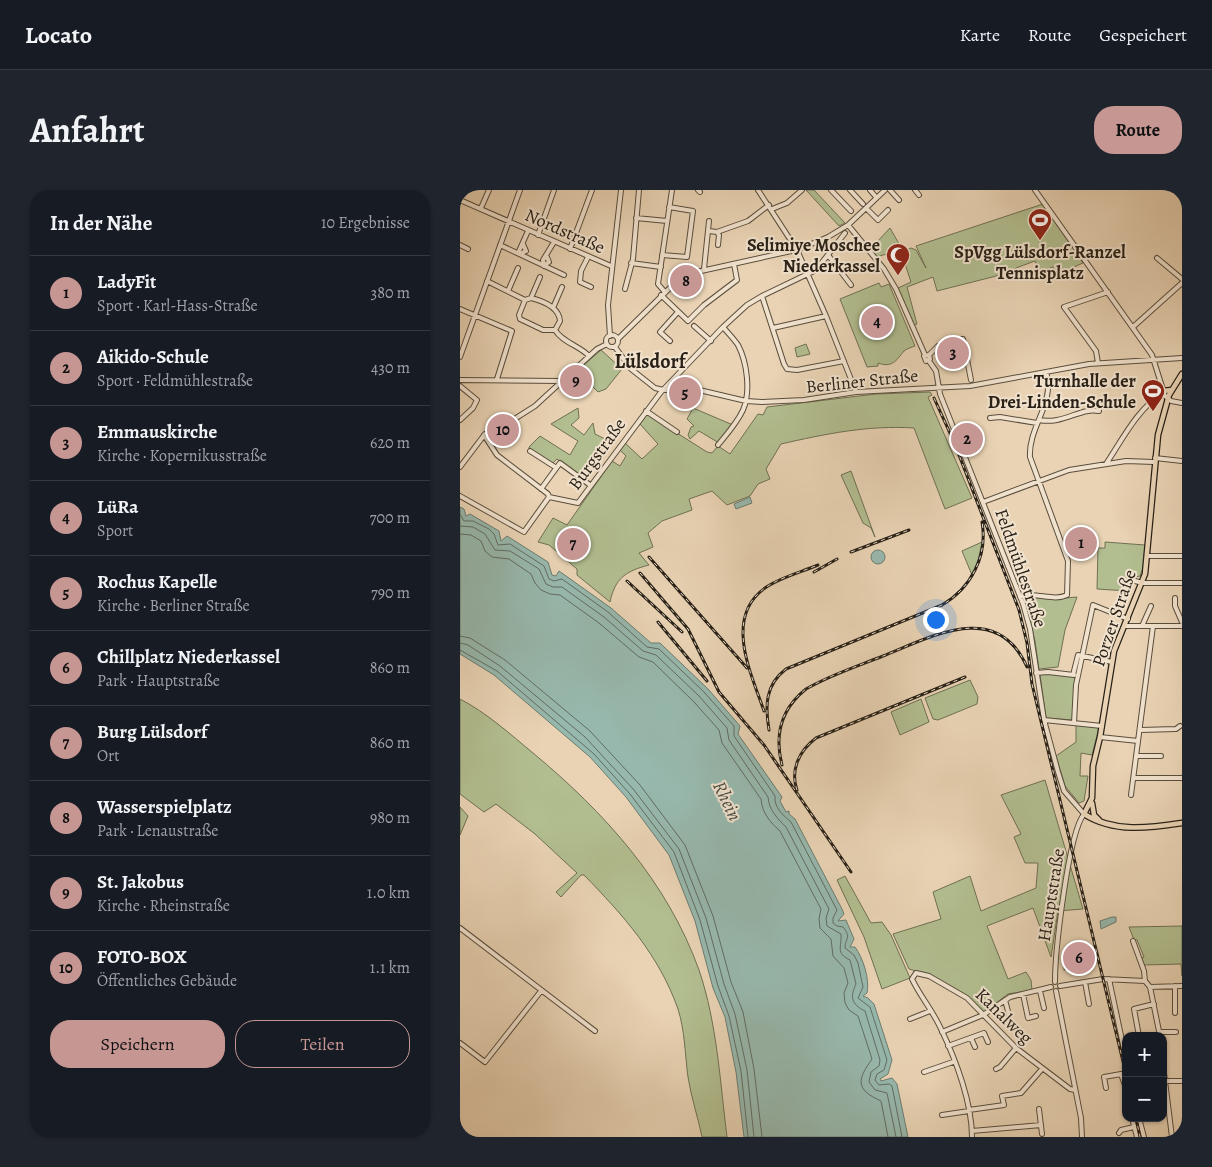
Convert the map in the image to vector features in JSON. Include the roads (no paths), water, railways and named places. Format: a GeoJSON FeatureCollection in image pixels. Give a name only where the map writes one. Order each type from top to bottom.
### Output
{"type":"FeatureCollection","features":[{"type":"Feature","properties":{"kind":"main road","name":"Porzer Straße"},"geometry":{"type":"LineString","coordinates":[[1084,814],[1092,801],[1093,766],[1100,737],[1112,662],[1143,583],[1148,556],[1158,435],[1168,400],[1182,374]]}},
{"type":"Feature","properties":{"kind":"main road"},"geometry":{"type":"LineString","coordinates":[[1163,392],[1172,390]]}},
{"type":"Feature","properties":{"kind":"main road"},"geometry":{"type":"LineString","coordinates":[[1092,801],[1094,815],[1105,824]]}},
{"type":"Feature","properties":{"kind":"main road"},"geometry":{"type":"LineString","coordinates":[[1084,814],[1105,824],[1131,828],[1182,824]]}},
{"type":"Feature","properties":{"kind":"street"},"geometry":{"type":"LineString","coordinates":[[481,208],[489,190]]}},
{"type":"Feature","properties":{"kind":"street"},"geometry":{"type":"LineString","coordinates":[[460,357],[520,190]]}},
{"type":"Feature","properties":{"kind":"street"},"geometry":{"type":"LineString","coordinates":[[538,235],[554,190]]}},
{"type":"Feature","properties":{"kind":"street"},"geometry":{"type":"LineString","coordinates":[[570,249],[592,190]]}},
{"type":"Feature","properties":{"kind":"street"},"geometry":{"type":"LineString","coordinates":[[460,467],[484,435],[524,414],[590,356],[607,344],[610,336],[608,305],[621,190]]}},
{"type":"Feature","properties":{"kind":"street"},"geometry":{"type":"LineString","coordinates":[[625,289],[631,263],[639,190]]}},
{"type":"Feature","properties":{"kind":"street"},"geometry":{"type":"LineString","coordinates":[[666,190],[671,191],[658,284],[662,293],[678,312],[688,321],[704,305],[737,280],[734,264]]}},
{"type":"Feature","properties":{"kind":"street"},"geometry":{"type":"LineString","coordinates":[[758,190],[771,207],[796,250],[826,316],[856,392]]}},
{"type":"Feature","properties":{"kind":"street"},"geometry":{"type":"LineString","coordinates":[[709,231],[717,232],[748,222],[771,207],[787,202],[802,190]]}},
{"type":"Feature","properties":{"kind":"street"},"geometry":{"type":"LineString","coordinates":[[850,190],[863,204]]}},
{"type":"Feature","properties":{"kind":"street"},"geometry":{"type":"LineString","coordinates":[[870,190],[876,197]]}},
{"type":"Feature","properties":{"kind":"street"},"geometry":{"type":"LineString","coordinates":[[615,347],[618,339],[680,277],[704,269],[796,250],[821,241],[848,225],[867,209],[884,190]]}},
{"type":"Feature","properties":{"kind":"street"},"geometry":{"type":"LineString","coordinates":[[890,190],[898,200]]}},
{"type":"Feature","properties":{"kind":"street"},"geometry":{"type":"LineString","coordinates":[[915,190],[919,195]]}},
{"type":"Feature","properties":{"kind":"street"},"geometry":{"type":"LineString","coordinates":[[1034,190],[1133,327],[1154,360],[1163,392],[1168,400],[1182,403]]}},
{"type":"Feature","properties":{"kind":"street"},"geometry":{"type":"LineString","coordinates":[[834,191],[851,211]]}},
{"type":"Feature","properties":{"kind":"street","name":"Nordstraße"},"geometry":{"type":"LineString","coordinates":[[460,200],[612,266]]}},
{"type":"Feature","properties":{"kind":"street"},"geometry":{"type":"LineString","coordinates":[[662,255],[687,256],[691,235],[693,211],[669,207]]}},
{"type":"Feature","properties":{"kind":"street"},"geometry":{"type":"LineString","coordinates":[[867,209],[878,220],[888,210]]}},
{"type":"Feature","properties":{"kind":"street"},"geometry":{"type":"LineString","coordinates":[[636,218],[667,221]]}},
{"type":"Feature","properties":{"kind":"street"},"geometry":{"type":"LineString","coordinates":[[704,269],[709,231],[708,221]]}},
{"type":"Feature","properties":{"kind":"street"},"geometry":{"type":"LineString","coordinates":[[848,225],[884,269],[896,289],[927,355],[938,346],[962,339],[971,380]]}},
{"type":"Feature","properties":{"kind":"street"},"geometry":{"type":"LineString","coordinates":[[520,254],[526,251],[523,244],[528,230]]}},
{"type":"Feature","properties":{"kind":"street"},"geometry":{"type":"LineString","coordinates":[[717,232],[719,235],[718,244]]}},
{"type":"Feature","properties":{"kind":"street","name":"Burgstraße"},"geometry":{"type":"LineString","coordinates":[[460,496],[524,532],[549,497],[578,503],[663,390],[723,327],[762,296],[816,270],[845,233]]}},
{"type":"Feature","properties":{"kind":"street"},"geometry":{"type":"LineString","coordinates":[[544,266],[548,262],[547,257],[554,242]]}},
{"type":"Feature","properties":{"kind":"street"},"geometry":{"type":"LineString","coordinates":[[460,245],[468,249]]}},
{"type":"Feature","properties":{"kind":"street"},"geometry":{"type":"LineString","coordinates":[[500,245],[564,275]]}},
{"type":"Feature","properties":{"kind":"street"},"geometry":{"type":"LineString","coordinates":[[828,255],[851,286]]}},
{"type":"Feature","properties":{"kind":"street"},"geometry":{"type":"LineString","coordinates":[[588,257],[581,271],[580,282],[591,287]]}},
{"type":"Feature","properties":{"kind":"street"},"geometry":{"type":"LineString","coordinates":[[1157,258],[1182,279]]}},
{"type":"Feature","properties":{"kind":"street"},"geometry":{"type":"LineString","coordinates":[[631,263],[661,266]]}},
{"type":"Feature","properties":{"kind":"street"},"geometry":{"type":"LineString","coordinates":[[508,291],[518,268]]}},
{"type":"Feature","properties":{"kind":"street"},"geometry":{"type":"LineString","coordinates":[[531,298],[540,277]]}},
{"type":"Feature","properties":{"kind":"street"},"geometry":{"type":"LineString","coordinates":[[487,281],[525,300],[531,298],[553,308],[560,317],[555,330]]}},
{"type":"Feature","properties":{"kind":"street"},"geometry":{"type":"LineString","coordinates":[[1100,295],[1102,283]]}},
{"type":"Feature","properties":{"kind":"street"},"geometry":{"type":"LineString","coordinates":[[1133,327],[1182,283]]}},
{"type":"Feature","properties":{"kind":"street"},"geometry":{"type":"LineString","coordinates":[[553,308],[562,287]]}},
{"type":"Feature","properties":{"kind":"street"},"geometry":{"type":"LineString","coordinates":[[1098,363],[1096,351],[1064,307],[1108,292]]}},
{"type":"Feature","properties":{"kind":"street"},"geometry":{"type":"LineString","coordinates":[[762,296],[787,369],[797,370],[844,361]]}},
{"type":"Feature","properties":{"kind":"street"},"geometry":{"type":"LineString","coordinates":[[525,300],[519,315],[520,319],[543,330],[555,330]]}},
{"type":"Feature","properties":{"kind":"street"},"geometry":{"type":"LineString","coordinates":[[460,309],[512,331],[497,379]]}},
{"type":"Feature","properties":{"kind":"street"},"geometry":{"type":"LineString","coordinates":[[670,341],[660,332],[678,312]]}},
{"type":"Feature","properties":{"kind":"street"},"geometry":{"type":"LineString","coordinates":[[773,328],[826,316]]}},
{"type":"Feature","properties":{"kind":"street"},"geometry":{"type":"LineString","coordinates":[[694,326],[711,340]]}},
{"type":"Feature","properties":{"kind":"street"},"geometry":{"type":"LineString","coordinates":[[718,445],[738,419],[746,401],[746,375],[743,358],[738,346],[723,327]]}},
{"type":"Feature","properties":{"kind":"street"},"geometry":{"type":"LineString","coordinates":[[555,330],[559,337],[582,348],[590,356]]}},
{"type":"Feature","properties":{"kind":"street"},"geometry":{"type":"LineString","coordinates":[[610,336],[618,339]]}},
{"type":"Feature","properties":{"kind":"street"},"geometry":{"type":"LineString","coordinates":[[607,344],[610,347],[615,347]]}},
{"type":"Feature","properties":{"kind":"street"},"geometry":{"type":"LineString","coordinates":[[615,347],[626,364],[641,379],[655,388],[663,390]]}},
{"type":"Feature","properties":{"kind":"street","name":"Feldmühlestraße"},"geometry":{"type":"LineString","coordinates":[[927,355],[936,371],[940,388],[1020,597],[1030,629],[1044,720],[1063,788],[1075,806],[1084,814]]}},
{"type":"Feature","properties":{"kind":"street","name":"Berliner Straße"},"geometry":{"type":"LineString","coordinates":[[663,390],[695,389],[746,401],[789,402],[856,392],[987,384],[1098,363],[1182,358]]}},
{"type":"Feature","properties":{"kind":"street"},"geometry":{"type":"LineString","coordinates":[[1020,597],[1026,595],[1061,597],[1066,595],[1068,561],[1037,482],[1030,452],[1047,394],[1046,372]]}},
{"type":"Feature","properties":{"kind":"street"},"geometry":{"type":"LineString","coordinates":[[460,380],[562,381]]}},
{"type":"Feature","properties":{"kind":"street"},"geometry":{"type":"LineString","coordinates":[[460,386],[477,400],[473,408],[460,420]]}},
{"type":"Feature","properties":{"kind":"street"},"geometry":{"type":"LineString","coordinates":[[1106,464],[1139,416],[1163,392]]}},
{"type":"Feature","properties":{"kind":"street"},"geometry":{"type":"LineString","coordinates":[[990,418],[1000,417],[1038,422],[1055,422],[1091,410],[1099,411]]}},
{"type":"Feature","properties":{"kind":"street","name":"Burgstraße"},"geometry":{"type":"LineString","coordinates":[[646,411],[677,432]]}},
{"type":"Feature","properties":{"kind":"street"},"geometry":{"type":"LineString","coordinates":[[484,435],[497,456],[549,497]]}},
{"type":"Feature","properties":{"kind":"street"},"geometry":{"type":"LineString","coordinates":[[530,459],[532,453],[555,467]]}},
{"type":"Feature","properties":{"kind":"street"},"geometry":{"type":"LineString","coordinates":[[983,502],[1069,470],[1126,461],[1182,461]]}},
{"type":"Feature","properties":{"kind":"street"},"geometry":{"type":"LineString","coordinates":[[541,489],[555,467],[561,463],[590,485]]}},
{"type":"Feature","properties":{"kind":"street"},"geometry":{"type":"LineString","coordinates":[[1148,556],[1182,556]]}},
{"type":"Feature","properties":{"kind":"street"},"geometry":{"type":"LineString","coordinates":[[1131,580],[1143,583],[1182,583]]}},
{"type":"Feature","properties":{"kind":"street"},"geometry":{"type":"LineString","coordinates":[[1125,626],[1182,624],[1175,606],[1175,598]]}},
{"type":"Feature","properties":{"kind":"street"},"geometry":{"type":"LineString","coordinates":[[1074,722],[1076,675],[1083,656],[1093,604],[1128,619]]}},
{"type":"Feature","properties":{"kind":"street"},"geometry":{"type":"LineString","coordinates":[[1142,626],[1151,606]]}},
{"type":"Feature","properties":{"kind":"street"},"geometry":{"type":"LineString","coordinates":[[1131,795],[1153,626]]}},
{"type":"Feature","properties":{"kind":"street"},"geometry":{"type":"LineString","coordinates":[[1083,656],[1112,662]]}},
{"type":"Feature","properties":{"kind":"street"},"geometry":{"type":"LineString","coordinates":[[1036,673],[1048,672],[1076,675]]}},
{"type":"Feature","properties":{"kind":"street"},"geometry":{"type":"LineString","coordinates":[[1044,720],[1102,726]]}},
{"type":"Feature","properties":{"kind":"street"},"geometry":{"type":"LineString","coordinates":[[1140,730],[1176,729],[1180,726]]}},
{"type":"Feature","properties":{"kind":"street"},"geometry":{"type":"LineString","coordinates":[[1100,737],[1138,741]]}},
{"type":"Feature","properties":{"kind":"street"},"geometry":{"type":"LineString","coordinates":[[1136,756],[1161,756]]}},
{"type":"Feature","properties":{"kind":"street"},"geometry":{"type":"LineString","coordinates":[[1134,778],[1182,778]]}},
{"type":"Feature","properties":{"kind":"street","name":"Hauptstraße"},"geometry":{"type":"LineString","coordinates":[[1055,982],[1057,947],[1073,844],[1077,824],[1084,814]]}},
{"type":"Feature","properties":{"kind":"street"},"geometry":{"type":"LineString","coordinates":[[460,928],[595,1031]]}},
{"type":"Feature","properties":{"kind":"street"},"geometry":{"type":"LineString","coordinates":[[1133,941],[1144,971],[1145,981],[1150,987],[1160,1032]]}},
{"type":"Feature","properties":{"kind":"street","name":"Kanalweg"},"geometry":{"type":"LineString","coordinates":[[930,1011],[912,978],[916,973],[929,976],[967,998],[1016,1048],[1070,1089],[1075,1090]]}},
{"type":"Feature","properties":{"kind":"street"},"geometry":{"type":"LineString","coordinates":[[1056,991],[1060,986],[1109,979],[1145,981]]}},
{"type":"Feature","properties":{"kind":"street"},"geometry":{"type":"LineString","coordinates":[[1109,979],[1122,1040]]}},
{"type":"Feature","properties":{"kind":"street"},"geometry":{"type":"LineString","coordinates":[[942,1032],[983,1016],[1005,1000],[1040,991],[1051,987],[1055,982],[1060,986]]}},
{"type":"Feature","properties":{"kind":"street"},"geometry":{"type":"LineString","coordinates":[[1085,982],[1089,1004]]}},
{"type":"Feature","properties":{"kind":"street"},"geometry":{"type":"LineString","coordinates":[[1175,986],[1175,1013]]}},
{"type":"Feature","properties":{"kind":"street"},"geometry":{"type":"LineString","coordinates":[[1150,987],[1182,986]]}},
{"type":"Feature","properties":{"kind":"street"},"geometry":{"type":"LineString","coordinates":[[1051,987],[1056,991],[1081,1118],[1082,1137]]}},
{"type":"Feature","properties":{"kind":"street"},"geometry":{"type":"LineString","coordinates":[[460,1043],[485,1062],[541,991]]}},
{"type":"Feature","properties":{"kind":"street"},"geometry":{"type":"LineString","coordinates":[[1040,991],[1044,1008]]}},
{"type":"Feature","properties":{"kind":"street"},"geometry":{"type":"LineString","coordinates":[[1023,994],[1028,1018],[1036,1016]]}},
{"type":"Feature","properties":{"kind":"street"},"geometry":{"type":"LineString","coordinates":[[1005,1000],[1009,1015]]}},
{"type":"Feature","properties":{"kind":"street"},"geometry":{"type":"LineString","coordinates":[[1138,1032],[1134,1009],[1154,1004]]}},
{"type":"Feature","properties":{"kind":"street"},"geometry":{"type":"LineString","coordinates":[[910,1019],[930,1011],[942,1032],[954,1062],[969,1111],[972,1137]]}},
{"type":"Feature","properties":{"kind":"street"},"geometry":{"type":"LineString","coordinates":[[948,1046],[984,1032],[988,1042]]}},
{"type":"Feature","properties":{"kind":"street"},"geometry":{"type":"LineString","coordinates":[[1167,1033],[1176,1032]]}},
{"type":"Feature","properties":{"kind":"street"},"geometry":{"type":"LineString","coordinates":[[971,1038],[974,1047]]}},
{"type":"Feature","properties":{"kind":"street"},"geometry":{"type":"LineString","coordinates":[[996,1069],[1000,1067],[1016,1048]]}},
{"type":"Feature","properties":{"kind":"street"},"geometry":{"type":"LineString","coordinates":[[924,1072],[954,1062]]}},
{"type":"Feature","properties":{"kind":"street"},"geometry":{"type":"LineString","coordinates":[[942,1115],[1004,1105],[1002,1096],[1021,1093],[1042,1069]]}},
{"type":"Feature","properties":{"kind":"street"},"geometry":{"type":"LineString","coordinates":[[1106,1088],[1104,1077],[1121,1074],[1122,1077]]}},
{"type":"Feature","properties":{"kind":"street"},"geometry":{"type":"LineString","coordinates":[[1167,1081],[1182,1081]]}},
{"type":"Feature","properties":{"kind":"street"},"geometry":{"type":"LineString","coordinates":[[1167,1102],[1172,1137]]}},
{"type":"Feature","properties":{"kind":"street"},"geometry":{"type":"LineString","coordinates":[[1039,1109],[1042,1134]]}},
{"type":"Feature","properties":{"kind":"street"},"geometry":{"type":"LineString","coordinates":[[1133,1122],[1137,1137]]}},
{"type":"Feature","properties":{"kind":"street"},"geometry":{"type":"LineString","coordinates":[[1141,1122],[1144,1137]]}},
{"type":"Feature","properties":{"kind":"street"},"geometry":{"type":"LineString","coordinates":[[972,1131],[1041,1124]]}},
{"type":"Feature","properties":{"kind":"street"},"geometry":{"type":"LineString","coordinates":[[1119,1133],[1121,1130],[1134,1127]]}},
{"type":"Feature","properties":{"kind":"water"},"geometry":{"type":"Polygon","coordinates":[[[750,497],[752,503],[736,509],[734,504],[750,497]]]}},
{"type":"Feature","properties":{"kind":"water","name":"Rhein"},"geometry":{"type":"Polygon","coordinates":[[[460,507],[464,509],[466,516],[470,514],[499,531],[501,541],[507,536],[548,562],[552,575],[556,576],[559,571],[611,608],[651,643],[660,643],[708,689],[740,726],[738,734],[782,797],[780,801],[786,812],[789,811],[789,814],[795,819],[842,909],[844,914],[838,921],[846,920],[854,939],[850,947],[855,947],[867,975],[867,993],[863,996],[874,1004],[892,1060],[888,1074],[880,1079],[881,1081],[892,1078],[897,1084],[908,1137],[744,1137],[736,1072],[725,1017],[713,988],[695,921],[669,855],[626,797],[590,757],[494,675],[460,654],[460,507]]]}},
{"type":"Feature","properties":{"kind":"water"},"geometry":{"type":"Polygon","coordinates":[[[878,550],[883,552],[885,557],[883,562],[878,564],[873,562],[871,557],[873,552],[878,550]]]}},
{"type":"Feature","properties":{"kind":"water"},"geometry":{"type":"Polygon","coordinates":[[[1116,917],[1116,922],[1101,929],[1100,921],[1116,917]]]}},
{"type":"Feature","properties":{"kind":"railway"},"geometry":{"type":"LineString","coordinates":[[934,398],[954,442],[1019,610],[1027,643],[1032,684],[1122,1057]]}},
{"type":"Feature","properties":{"kind":"railway"},"geometry":{"type":"LineString","coordinates":[[769,730],[768,696],[774,682],[786,669],[942,605],[961,590],[969,580],[980,559],[983,535],[982,522]]}},
{"type":"Feature","properties":{"kind":"railway"},"geometry":{"type":"LineString","coordinates":[[851,552],[909,530]]}},
{"type":"Feature","properties":{"kind":"railway"},"geometry":{"type":"LineString","coordinates":[[649,557],[747,668]]}},
{"type":"Feature","properties":{"kind":"railway"},"geometry":{"type":"LineString","coordinates":[[814,572],[837,559]]}},
{"type":"Feature","properties":{"kind":"railway"},"geometry":{"type":"LineString","coordinates":[[764,711],[747,662],[743,628],[746,612],[754,598],[768,586],[785,577],[818,565]]}},
{"type":"Feature","properties":{"kind":"railway"},"geometry":{"type":"LineString","coordinates":[[640,573],[688,629],[719,692],[764,745],[851,872]]}},
{"type":"Feature","properties":{"kind":"railway"},"geometry":{"type":"LineString","coordinates":[[627,581],[682,632]]}},
{"type":"Feature","properties":{"kind":"railway"},"geometry":{"type":"LineString","coordinates":[[658,622],[707,681]]}},
{"type":"Feature","properties":{"kind":"railway"},"geometry":{"type":"LineString","coordinates":[[782,765],[779,733],[785,714],[797,697],[806,689],[844,671],[922,640],[962,629],[981,629],[999,634],[1014,646],[1027,667]]}},
{"type":"Feature","properties":{"kind":"railway"},"geometry":{"type":"LineString","coordinates":[[797,790],[795,768],[805,749],[816,738],[965,677]]}},
{"type":"Feature","properties":{"kind":"railway"},"geometry":{"type":"LineString","coordinates":[[1137,1122],[1140,1137]]}},
{"type":"Feature","properties":{"kind":"place","name":"SpVgg Lülsdorf-Ranzel Tennisplatz"},"geometry":{"type":"Point","coordinates":[1040,241]}},
{"type":"Feature","properties":{"kind":"place","name":"Selimiye Moschee Niederkassel"},"geometry":{"type":"Point","coordinates":[898,276]}},
{"type":"Feature","properties":{"kind":"place","name":"Wasserspielplatz"},"geometry":{"type":"Point","coordinates":[686,281]}},
{"type":"Feature","properties":{"kind":"place","name":"LüRa"},"geometry":{"type":"Point","coordinates":[877,322]}},
{"type":"Feature","properties":{"kind":"place","name":"Emmauskirche"},"geometry":{"type":"Point","coordinates":[953,353]}},
{"type":"Feature","properties":{"kind":"place","name":"St. Jakobus"},"geometry":{"type":"Point","coordinates":[576,381]}},
{"type":"Feature","properties":{"kind":"place","name":"Rochus Kapelle"},"geometry":{"type":"Point","coordinates":[685,393]}},
{"type":"Feature","properties":{"kind":"place","name":"Turnhalle der Drei-Linden-Schule"},"geometry":{"type":"Point","coordinates":[1153,412]}},
{"type":"Feature","properties":{"kind":"place","name":"FOTO-BOX"},"geometry":{"type":"Point","coordinates":[503,430]}},
{"type":"Feature","properties":{"kind":"place","name":"Aikido-Schule"},"geometry":{"type":"Point","coordinates":[967,439]}},
{"type":"Feature","properties":{"kind":"place","name":"LadyFit"},"geometry":{"type":"Point","coordinates":[1081,543]}},
{"type":"Feature","properties":{"kind":"place","name":"Burg Lülsdorf"},"geometry":{"type":"Point","coordinates":[573,544]}},
{"type":"Feature","properties":{"kind":"place","name":"Chillplatz Niederkassel"},"geometry":{"type":"Point","coordinates":[1079,958]}},
{"type":"Feature","properties":{"kind":"district","name":"Lülsdorf"},"geometry":{"type":"Point","coordinates":[650,361]}}]}
